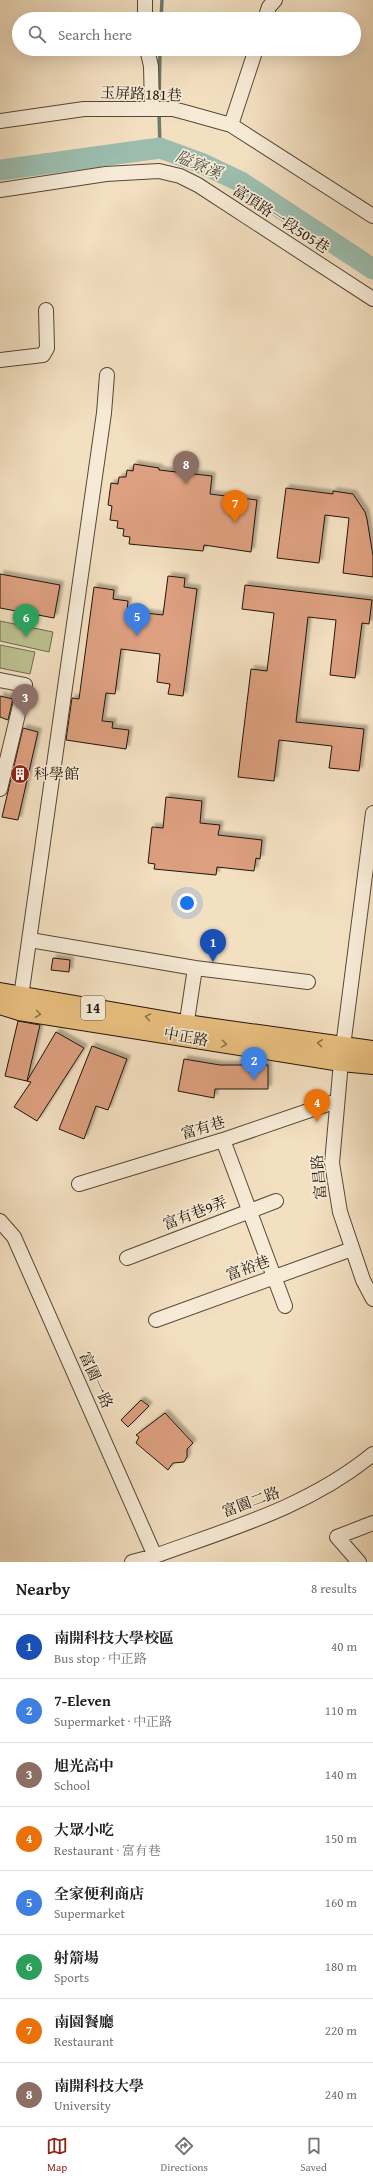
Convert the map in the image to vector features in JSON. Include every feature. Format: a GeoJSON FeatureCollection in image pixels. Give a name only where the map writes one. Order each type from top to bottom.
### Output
{"type":"FeatureCollection","features":[{"type":"Feature","properties":{"kind":"main road","name":"中正路"},"geometry":{"type":"LineString","coordinates":[[0,992],[20,1004]]}},
{"type":"Feature","properties":{"kind":"main road","name":"中正路"},"geometry":{"type":"LineString","coordinates":[[0,1005],[20,1004],[137,1028],[186,1031],[342,1054],[373,1066]]}},
{"type":"Feature","properties":{"kind":"main road","name":"中正路"},"geometry":{"type":"LineString","coordinates":[[342,1054],[373,1050]]}},
{"type":"Feature","properties":{"kind":"street"},"geometry":{"type":"LineString","coordinates":[[145,0],[145,12]]}},
{"type":"Feature","properties":{"kind":"street"},"geometry":{"type":"LineString","coordinates":[[268,12],[269,7],[275,0]]}},
{"type":"Feature","properties":{"kind":"street"},"geometry":{"type":"LineString","coordinates":[[149,56],[151,66],[152,108]]}},
{"type":"Feature","properties":{"kind":"street"},"geometry":{"type":"LineString","coordinates":[[231,125],[254,56]]}},
{"type":"Feature","properties":{"kind":"street","name":"玉屏路181巷"},"geometry":{"type":"LineString","coordinates":[[0,121],[76,109],[173,109],[231,125],[373,216]]}},
{"type":"Feature","properties":{"kind":"street","name":"富頂路一段505巷"},"geometry":{"type":"LineString","coordinates":[[0,190],[106,174],[159,170],[180,176],[198,185],[373,300]]}},
{"type":"Feature","properties":{"kind":"street"},"geometry":{"type":"LineString","coordinates":[[0,360],[43,355],[47,348],[46,310]]}},
{"type":"Feature","properties":{"kind":"street"},"geometry":{"type":"LineString","coordinates":[[20,1004],[104,413],[107,375]]}},
{"type":"Feature","properties":{"kind":"street"},"geometry":{"type":"LineString","coordinates":[[0,680],[25,685],[0,789]]}},
{"type":"Feature","properties":{"kind":"street","name":"富昌路"},"geometry":{"type":"LineString","coordinates":[[373,813],[342,1054],[332,1163],[340,1212],[363,1280],[373,1299]]}},
{"type":"Feature","properties":{"kind":"street"},"geometry":{"type":"LineString","coordinates":[[30,940],[195,968],[308,982]]}},
{"type":"Feature","properties":{"kind":"street"},"geometry":{"type":"LineString","coordinates":[[186,1031],[195,968]]}},
{"type":"Feature","properties":{"kind":"street","name":"富有巷"},"geometry":{"type":"LineString","coordinates":[[79,1184],[223,1140],[337,1101]]}},
{"type":"Feature","properties":{"kind":"street"},"geometry":{"type":"LineString","coordinates":[[223,1140],[251,1210],[285,1306]]}},
{"type":"Feature","properties":{"kind":"street","name":"富有巷9弄"},"geometry":{"type":"LineString","coordinates":[[127,1258],[276,1200]]}},
{"type":"Feature","properties":{"kind":"street","name":"富園一路"},"geometry":{"type":"LineString","coordinates":[[0,1221],[14,1237],[155,1556]]}},
{"type":"Feature","properties":{"kind":"street","name":"富裕巷"},"geometry":{"type":"LineString","coordinates":[[156,1320],[352,1249]]}},
{"type":"Feature","properties":{"kind":"street","name":"富園二路"},"geometry":{"type":"LineString","coordinates":[[132,1562],[155,1556],[289,1507],[327,1487],[373,1454]]}},
{"type":"Feature","properties":{"kind":"street"},"geometry":{"type":"LineString","coordinates":[[359,1562],[337,1537],[373,1523]]}},
{"type":"Feature","properties":{"kind":"green space"},"geometry":{"type":"Polygon","coordinates":[[[0,621],[53,632],[49,652],[0,641],[0,621]]]}},
{"type":"Feature","properties":{"kind":"green space"},"geometry":{"type":"Polygon","coordinates":[[[0,645],[35,652],[30,674],[0,668],[0,645]]]}},
{"type":"Feature","properties":{"kind":"building"},"geometry":{"type":"Polygon","coordinates":[[[134,464],[159,468],[159,470],[212,476],[210,494],[257,500],[251,552],[204,545],[203,551],[129,544],[130,537],[123,536],[124,529],[117,528],[118,521],[110,520],[112,506],[108,505],[111,483],[118,484],[119,477],[126,477],[127,470],[133,471],[134,464]]]}},
{"type":"Feature","properties":{"kind":"building"},"geometry":{"type":"Polygon","coordinates":[[[286,488],[333,494],[333,491],[353,494],[365,512],[367,519],[373,556],[373,577],[343,573],[349,518],[325,515],[319,563],[277,558],[286,488]]]}},
{"type":"Feature","properties":{"kind":"building"},"geometry":{"type":"Polygon","coordinates":[[[0,574],[60,585],[54,618],[0,608],[0,574]]]}},
{"type":"Feature","properties":{"kind":"building"},"geometry":{"type":"Polygon","coordinates":[[[168,576],[185,578],[184,587],[197,589],[183,696],[168,694],[170,684],[157,682],[160,654],[121,649],[115,694],[106,693],[102,721],[113,722],[112,728],[129,730],[126,749],[66,740],[72,698],[79,699],[94,587],[114,590],[113,599],[128,601],[127,611],[163,615],[168,576]]]}},
{"type":"Feature","properties":{"kind":"building"},"geometry":{"type":"Polygon","coordinates":[[[245,585],[372,600],[369,624],[362,623],[355,678],[330,675],[336,620],[308,617],[296,722],[364,729],[359,771],[329,768],[332,746],[279,740],[274,781],[238,777],[251,669],[267,671],[274,613],[242,609],[245,585]]]}},
{"type":"Feature","properties":{"kind":"building"},"geometry":{"type":"Polygon","coordinates":[[[0,696],[13,699],[8,720],[0,717],[0,696]]]}},
{"type":"Feature","properties":{"kind":"building","name":"科學館"},"geometry":{"type":"Polygon","coordinates":[[[23,728],[38,732],[18,820],[2,817],[23,728]]]}},
{"type":"Feature","properties":{"kind":"building"},"geometry":{"type":"Polygon","coordinates":[[[166,797],[202,801],[200,823],[220,825],[218,835],[262,840],[260,859],[256,858],[254,871],[217,867],[216,875],[154,869],[155,864],[148,863],[152,827],[163,828],[166,797]]]}},
{"type":"Feature","properties":{"kind":"building"},"geometry":{"type":"Polygon","coordinates":[[[53,958],[70,960],[69,972],[51,970],[53,958]]]}},
{"type":"Feature","properties":{"kind":"building"},"geometry":{"type":"Polygon","coordinates":[[[18,1021],[40,1025],[27,1081],[56,1032],[84,1048],[37,1121],[14,1107],[31,1082],[5,1076],[18,1021]]]}},
{"type":"Feature","properties":{"kind":"building"},"geometry":{"type":"Polygon","coordinates":[[[92,1046],[127,1059],[108,1110],[96,1106],[84,1139],[59,1129],[92,1046]]]}},
{"type":"Feature","properties":{"kind":"building"},"geometry":{"type":"Polygon","coordinates":[[[184,1059],[220,1065],[268,1065],[268,1089],[215,1089],[214,1098],[178,1091],[184,1059]]]}},
{"type":"Feature","properties":{"kind":"building"},"geometry":{"type":"Polygon","coordinates":[[[141,1400],[149,1406],[128,1427],[121,1420],[141,1400]]]}},
{"type":"Feature","properties":{"kind":"building"},"geometry":{"type":"Polygon","coordinates":[[[165,1413],[193,1443],[187,1449],[187,1457],[184,1462],[173,1463],[168,1470],[136,1443],[139,1437],[136,1435],[165,1413]]]}},
{"type":"Feature","properties":{"kind":"waterway"},"geometry":{"type":"LineString","coordinates":[[161,12],[162,0]]}},
{"type":"Feature","properties":{"kind":"waterway"},"geometry":{"type":"LineString","coordinates":[[159,106],[160,56]]}},
{"type":"Feature","properties":{"kind":"waterway"},"geometry":{"type":"LineString","coordinates":[[159,112],[160,148]]}},
{"type":"Feature","properties":{"kind":"waterway","name":"隘寮溪"},"geometry":{"type":"LineString","coordinates":[[0,170],[160,148],[201,163],[241,182],[373,269]]}},
{"type":"Feature","properties":{"kind":"place","name":"南開科技大學"},"geometry":{"type":"Point","coordinates":[186,484]}},
{"type":"Feature","properties":{"kind":"place","name":"南園餐廳"},"geometry":{"type":"Point","coordinates":[235,523]}},
{"type":"Feature","properties":{"kind":"place","name":"全家便利商店"},"geometry":{"type":"Point","coordinates":[137,636]}},
{"type":"Feature","properties":{"kind":"place","name":"射箭場"},"geometry":{"type":"Point","coordinates":[26,637]}},
{"type":"Feature","properties":{"kind":"place","name":"旭光高中"},"geometry":{"type":"Point","coordinates":[25,717]}},
{"type":"Feature","properties":{"kind":"place","name":"科學館"},"geometry":{"type":"Point","coordinates":[20,774]}},
{"type":"Feature","properties":{"kind":"place","name":"南開科技大學校區"},"geometry":{"type":"Point","coordinates":[213,962]}},
{"type":"Feature","properties":{"kind":"place","name":"7-Eleven"},"geometry":{"type":"Point","coordinates":[254,1080]}},
{"type":"Feature","properties":{"kind":"place","name":"大眾小吃"},"geometry":{"type":"Point","coordinates":[317,1122]}}]}
